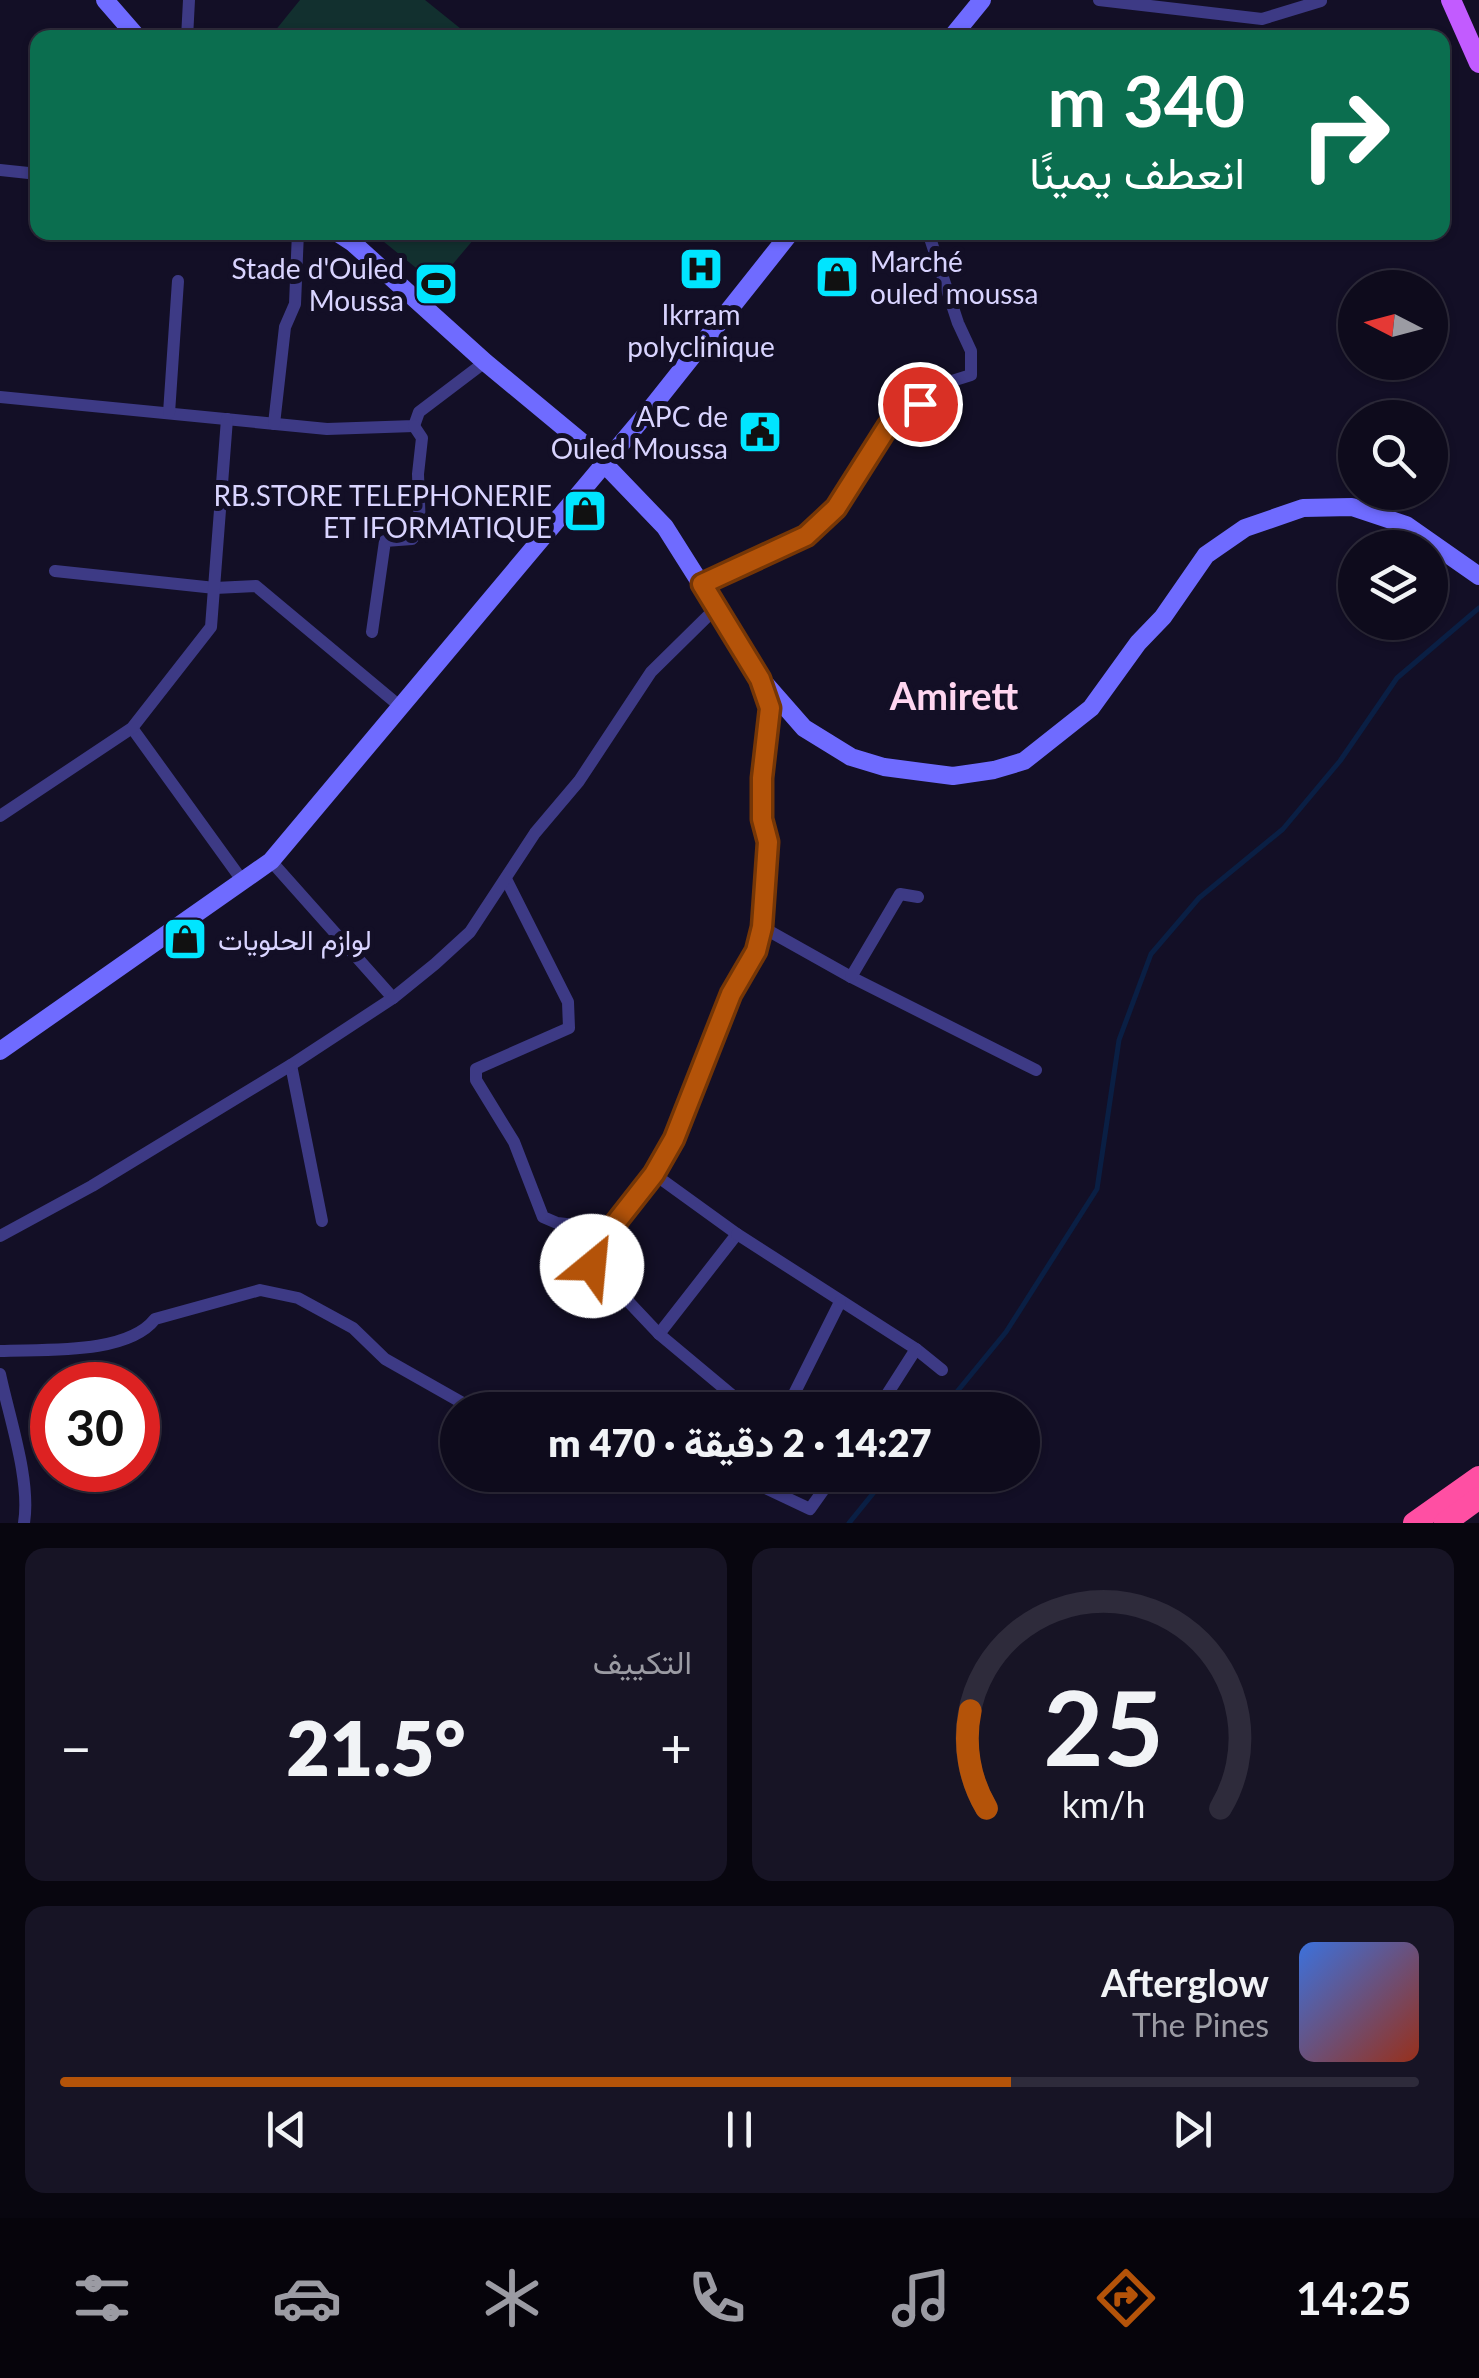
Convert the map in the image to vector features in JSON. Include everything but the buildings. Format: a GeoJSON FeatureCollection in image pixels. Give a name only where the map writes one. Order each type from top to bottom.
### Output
{"type":"FeatureCollection","features":[{"type":"Feature","properties":{"kind":"highway"},"geometry":{"type":"LineString","coordinates":[[1414,1523],[1479,1476]]}},
{"type":"Feature","properties":{"kind":"highway"},"geometry":{"type":"LineString","coordinates":[[1446,1523],[1479,1498]]}},
{"type":"Feature","properties":{"kind":"main road"},"geometry":{"type":"LineString","coordinates":[[1450,0],[1479,63]]}},
{"type":"Feature","properties":{"kind":"street"},"geometry":{"type":"LineString","coordinates":[[106,0],[131,30]]}},
{"type":"Feature","properties":{"kind":"street"},"geometry":{"type":"LineString","coordinates":[[187,30],[189,0]]}},
{"type":"Feature","properties":{"kind":"street"},"geometry":{"type":"LineString","coordinates":[[958,30],[982,0]]}},
{"type":"Feature","properties":{"kind":"street"},"geometry":{"type":"LineString","coordinates":[[1100,0],[1262,18],[1321,2]]}},
{"type":"Feature","properties":{"kind":"street"},"geometry":{"type":"LineString","coordinates":[[0,170],[30,173]]}},
{"type":"Feature","properties":{"kind":"street"},"geometry":{"type":"LineString","coordinates":[[274,424],[284,327],[295,304],[298,240]]}},
{"type":"Feature","properties":{"kind":"street"},"geometry":{"type":"LineString","coordinates":[[347,240],[590,449],[665,528],[760,679],[804,728],[851,757],[884,767],[953,776],[1024,761],[1091,708],[1206,555],[1245,528],[1302,508],[1352,508],[1406,525],[1479,576]]}},
{"type":"Feature","properties":{"kind":"street"},"geometry":{"type":"LineString","coordinates":[[0,1051],[271,861],[402,708],[785,240]]}},
{"type":"Feature","properties":{"kind":"street"},"geometry":{"type":"LineString","coordinates":[[702,584],[806,536],[836,508],[888,426],[952,381],[971,375],[971,351],[931,240]]}},
{"type":"Feature","properties":{"kind":"street"},"geometry":{"type":"LineString","coordinates":[[169,413],[178,281]]}},
{"type":"Feature","properties":{"kind":"street"},"geometry":{"type":"LineString","coordinates":[[414,426],[419,412],[485,362]]}},
{"type":"Feature","properties":{"kind":"street"},"geometry":{"type":"LineString","coordinates":[[0,397],[354,431],[414,426]]}},
{"type":"Feature","properties":{"kind":"street"},"geometry":{"type":"LineString","coordinates":[[0,816],[132,728],[211,628],[226,420]]}},
{"type":"Feature","properties":{"kind":"street"},"geometry":{"type":"LineString","coordinates":[[372,632],[385,541],[412,539],[420,530],[418,474],[422,438],[414,426]]}},
{"type":"Feature","properties":{"kind":"street"},"geometry":{"type":"LineString","coordinates":[[55,571],[215,588],[256,586],[402,708]]}},
{"type":"Feature","properties":{"kind":"street"},"geometry":{"type":"LineString","coordinates":[[0,1236],[92,1186],[292,1066],[394,998],[470,932],[535,833],[580,781],[651,672],[716,608]]}},
{"type":"Feature","properties":{"kind":"street"},"geometry":{"type":"LineString","coordinates":[[728,1392],[659,1334],[592,1266],[592,1253],[654,1174],[674,1139],[731,994],[756,951],[762,927],[768,842],[762,819],[762,778],[770,708],[760,679]]}},
{"type":"Feature","properties":{"kind":"street"},"geometry":{"type":"LineString","coordinates":[[132,728],[244,883]]}},
{"type":"Feature","properties":{"kind":"street"},"geometry":{"type":"LineString","coordinates":[[271,861],[394,998]]}},
{"type":"Feature","properties":{"kind":"street"},"geometry":{"type":"LineString","coordinates":[[506,879],[568,1002],[569,1028],[476,1069],[476,1080],[514,1142],[543,1217],[611,1229]]}},
{"type":"Feature","properties":{"kind":"street"},"geometry":{"type":"LineString","coordinates":[[851,977],[900,894],[918,897]]}},
{"type":"Feature","properties":{"kind":"street"},"geometry":{"type":"LineString","coordinates":[[762,927],[851,977],[1036,1070]]}},
{"type":"Feature","properties":{"kind":"street"},"geometry":{"type":"LineString","coordinates":[[292,1066],[322,1222]]}},
{"type":"Feature","properties":{"kind":"street"},"geometry":{"type":"LineString","coordinates":[[654,1174],[736,1234],[916,1349],[942,1370]]}},
{"type":"Feature","properties":{"kind":"street"},"geometry":{"type":"LineString","coordinates":[[659,1334],[736,1234]]}},
{"type":"Feature","properties":{"kind":"street"},"geometry":{"type":"LineString","coordinates":[[0,1352],[118,1342],[145,1331],[155,1319],[260,1290],[298,1298],[353,1328],[386,1359],[444,1392]]}},
{"type":"Feature","properties":{"kind":"street"},"geometry":{"type":"LineString","coordinates":[[795,1392],[840,1302]]}},
{"type":"Feature","properties":{"kind":"street"},"geometry":{"type":"LineString","coordinates":[[889,1392],[916,1349]]}},
{"type":"Feature","properties":{"kind":"street"},"geometry":{"type":"LineString","coordinates":[[0,1374],[21,1476],[24,1523]]}},
{"type":"Feature","properties":{"kind":"street"},"geometry":{"type":"LineString","coordinates":[[774,1492],[810,1509],[822,1492]]}},
{"type":"Feature","properties":{"kind":"green space"},"geometry":{"type":"Polygon","coordinates":[[[300,0],[425,0],[462,30],[276,30],[300,0]]]}},
{"type":"Feature","properties":{"kind":"green space"},"geometry":{"type":"Polygon","coordinates":[[[382,240],[473,240],[436,284],[382,240]]]}},
{"type":"Feature","properties":{"kind":"waterway"},"geometry":{"type":"LineString","coordinates":[[957,1392],[1006,1332],[1097,1189],[1119,1040],[1151,954],[1199,898],[1283,829],[1340,761],[1397,678],[1479,608]]}},
{"type":"Feature","properties":{"kind":"waterway"},"geometry":{"type":"LineString","coordinates":[[849,1523],[874,1492]]}},
{"type":"Feature","properties":{"kind":"place","name":"Ikrram polyclinique"},"geometry":{"type":"Point","coordinates":[701,269]}},
{"type":"Feature","properties":{"kind":"place","name":"Marché ouled moussa"},"geometry":{"type":"Point","coordinates":[837,277]}},
{"type":"Feature","properties":{"kind":"place","name":"Stade d'Ouled Moussa"},"geometry":{"type":"Point","coordinates":[436,284]}},
{"type":"Feature","properties":{"kind":"place","name":"APC de Ouled Moussa"},"geometry":{"type":"Point","coordinates":[760,432]}},
{"type":"Feature","properties":{"kind":"place","name":"RB.STORE TELEPHONERIE ET IFORMATIQUE"},"geometry":{"type":"Point","coordinates":[585,511]}},
{"type":"Feature","properties":{"kind":"place","name":"لوازم الحلويات"},"geometry":{"type":"Point","coordinates":[185,939]}},
{"type":"Feature","properties":{"kind":"district","name":"Amirett"},"geometry":{"type":"Point","coordinates":[954,695]}},
{"type":"Feature","properties":{"kind":"route"},"geometry":{"type":"LineString","coordinates":[[592,1266],[592,1253],[654,1174],[674,1139],[731,994],[756,951],[762,927],[768,842],[762,819],[762,778],[770,708],[760,679],[702,584],[806,536],[836,508],[888,426],[920,404]]}}]}
